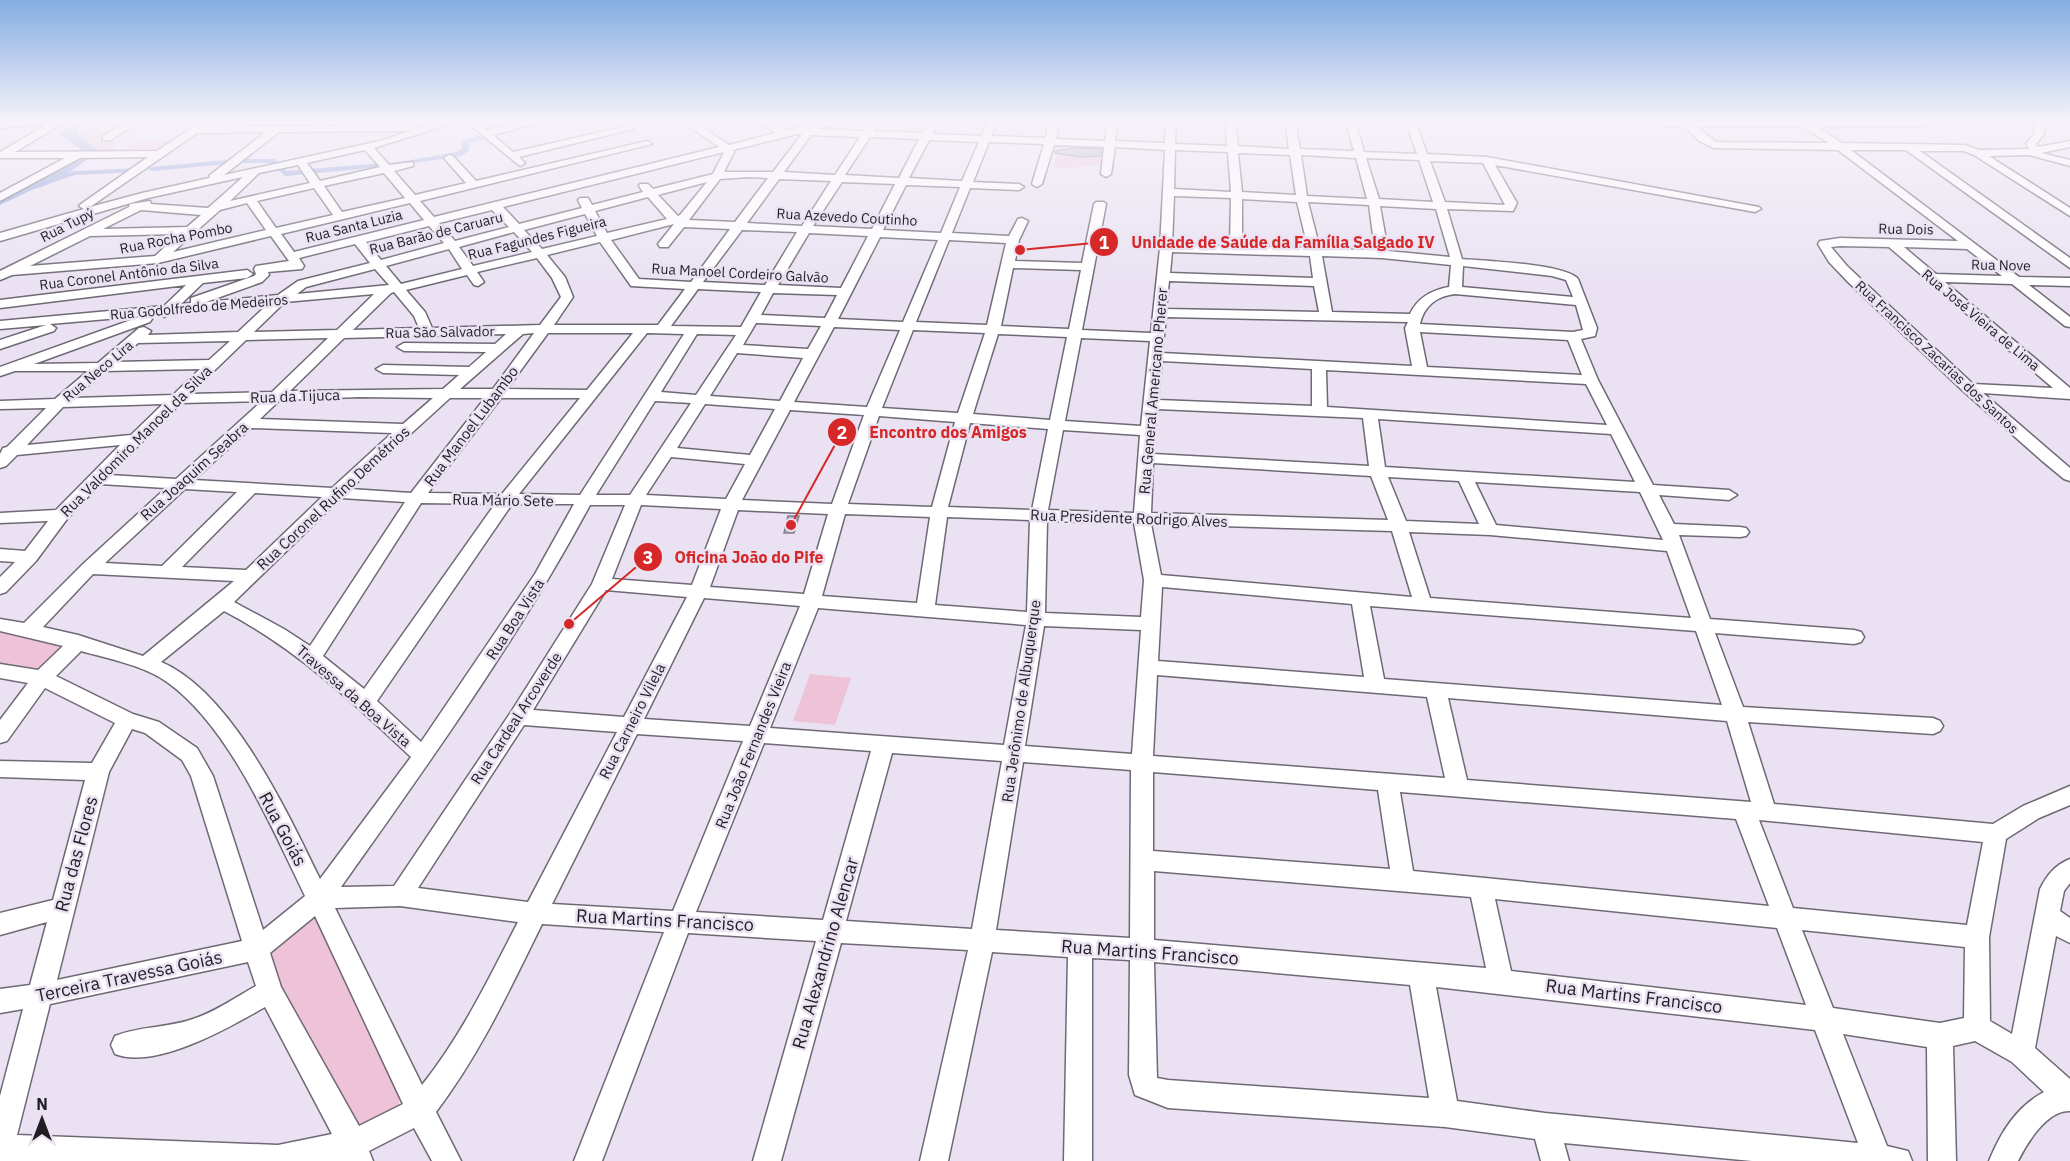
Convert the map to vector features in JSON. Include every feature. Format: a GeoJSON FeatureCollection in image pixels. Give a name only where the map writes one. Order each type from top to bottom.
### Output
{"type":"FeatureCollection","features":[{"type":"Feature","properties":{"kind":"street"},"geometry":{"type":"LineString","coordinates":[[0,198],[46,174]]}},
{"type":"Feature","properties":{"kind":"street"},"geometry":{"type":"LineString","coordinates":[[66,218],[131,174]]}},
{"type":"Feature","properties":{"kind":"street"},"geometry":{"type":"LineString","coordinates":[[210,180],[218,174]]}},
{"type":"Feature","properties":{"kind":"street"},"geometry":{"type":"LineString","coordinates":[[0,237],[112,204],[235,174]]}},
{"type":"Feature","properties":{"kind":"street"},"geometry":{"type":"LineString","coordinates":[[158,259],[213,209],[260,174]]}},
{"type":"Feature","properties":{"kind":"street"},"geometry":{"type":"LineString","coordinates":[[311,174],[340,217]]}},
{"type":"Feature","properties":{"kind":"street"},"geometry":{"type":"LineString","coordinates":[[112,204],[213,209],[360,174]]}},
{"type":"Feature","properties":{"kind":"street"},"geometry":{"type":"LineString","coordinates":[[392,174],[430,223],[451,244],[478,282]]}},
{"type":"Feature","properties":{"kind":"street"},"geometry":{"type":"LineString","coordinates":[[465,174],[474,184]]}},
{"type":"Feature","properties":{"kind":"street","name":"Rua Rocha Pombo"},"geometry":{"type":"LineString","coordinates":[[7,270],[158,259],[516,174]]}},
{"type":"Feature","properties":{"kind":"street","name":"Rua Santa Luzia"},"geometry":{"type":"LineString","coordinates":[[258,274],[358,240],[621,174]]}},
{"type":"Feature","properties":{"kind":"street"},"geometry":{"type":"LineString","coordinates":[[631,174],[680,220]]}},
{"type":"Feature","properties":{"kind":"street","name":"Rua Cardeal Arcoverde"},"geometry":{"type":"LineString","coordinates":[[400,896],[518,717],[601,584],[635,500],[734,349],[768,289],[840,174]]}},
{"type":"Feature","properties":{"kind":"street","name":"Rua Carneiro Vilela"},"geometry":{"type":"LineString","coordinates":[[419,1111],[450,1071],[478,1025],[533,913],[699,591],[731,505],[907,174]]}},
{"type":"Feature","properties":{"kind":"street","name":"Rua João Fernandes Vieira"},"geometry":{"type":"LineString","coordinates":[[588,1161],[681,920],[811,601],[838,509],[873,411],[970,174]]}},
{"type":"Feature","properties":{"kind":"street"},"geometry":{"type":"LineString","coordinates":[[1037,184],[1040,174]]}},
{"type":"Feature","properties":{"kind":"street","name":"Rua General Americano Pherer"},"geometry":{"type":"LineString","coordinates":[[1168,174],[1166,248],[1157,357],[1147,431],[1142,519],[1153,580],[1142,763],[1143,860],[1140,950],[1142,1075],[1145,1086],[1152,1090],[1179,1095],[1445,1113]]}},
{"type":"Feature","properties":{"kind":"street"},"geometry":{"type":"LineString","coordinates":[[1234,174],[1237,195],[1236,250]]}},
{"type":"Feature","properties":{"kind":"street"},"geometry":{"type":"LineString","coordinates":[[1299,174],[1326,317]]}},
{"type":"Feature","properties":{"kind":"street"},"geometry":{"type":"LineString","coordinates":[[1366,174],[1374,202],[1382,254]]}},
{"type":"Feature","properties":{"kind":"street"},"geometry":{"type":"LineString","coordinates":[[1430,174],[1442,206],[1457,263],[1455,291]]}},
{"type":"Feature","properties":{"kind":"street"},"geometry":{"type":"LineString","coordinates":[[1168,192],[1509,209],[1511,203],[1495,174]]}},
{"type":"Feature","properties":{"kind":"street"},"geometry":{"type":"LineString","coordinates":[[1565,174],[1755,209]]}},
{"type":"Feature","properties":{"kind":"street"},"geometry":{"type":"LineString","coordinates":[[1878,174],[2070,323]]}},
{"type":"Feature","properties":{"kind":"street"},"geometry":{"type":"LineString","coordinates":[[1946,174],[2070,264]]}},
{"type":"Feature","properties":{"kind":"street"},"geometry":{"type":"LineString","coordinates":[[2010,174],[2070,213]]}},
{"type":"Feature","properties":{"kind":"street"},"geometry":{"type":"LineString","coordinates":[[662,329],[692,285],[777,175]]}},
{"type":"Feature","properties":{"kind":"street","name":"Rua Barão de Caruaru"},"geometry":{"type":"LineString","coordinates":[[302,284],[717,176],[777,175],[1018,187]]}},
{"type":"Feature","properties":{"kind":"street"},"geometry":{"type":"LineString","coordinates":[[664,244],[680,220],[717,176]]}},
{"type":"Feature","properties":{"kind":"street"},"geometry":{"type":"LineString","coordinates":[[575,186],[590,208],[603,237]]}},
{"type":"Feature","properties":{"kind":"street","name":"Rua Tupý"},"geometry":{"type":"LineString","coordinates":[[7,270],[181,187]]}},
{"type":"Feature","properties":{"kind":"street"},"geometry":{"type":"LineString","coordinates":[[0,190],[16,190]]}},
{"type":"Feature","properties":{"kind":"street"},"geometry":{"type":"LineString","coordinates":[[250,199],[295,260],[303,278],[302,284]]}},
{"type":"Feature","properties":{"kind":"street","name":"Rua Jerônimo de Albuquerque"},"geometry":{"type":"LineString","coordinates":[[934,1161],[982,942],[1036,619],[1039,515],[1100,204]]}},
{"type":"Feature","properties":{"kind":"street","name":"Rua Manoel Lubambo"},"geometry":{"type":"LineString","coordinates":[[313,656],[416,498],[450,451],[498,393],[566,300],[567,291],[539,253],[495,206]]}},
{"type":"Feature","properties":{"kind":"street","name":"Rua Azevedo Coutinho"},"geometry":{"type":"LineString","coordinates":[[680,220],[738,226],[1012,240]]}},
{"type":"Feature","properties":{"kind":"street","name":"Rua Fagundes Figueira"},"geometry":{"type":"LineString","coordinates":[[393,289],[680,220]]}},
{"type":"Feature","properties":{"kind":"street"},"geometry":{"type":"LineString","coordinates":[[924,610],[939,511],[964,418],[993,330],[1012,240],[1022,221]]}},
{"type":"Feature","properties":{"kind":"street"},"geometry":{"type":"LineString","coordinates":[[85,233],[189,230]]}},
{"type":"Feature","properties":{"kind":"street","name":"Rua Manoel Cordeiro Galvão"},"geometry":{"type":"LineString","coordinates":[[603,237],[634,283],[845,292]]}},
{"type":"Feature","properties":{"kind":"street"},"geometry":{"type":"LineString","coordinates":[[358,240],[393,289],[420,315],[423,332],[404,347],[360,393]]}},
{"type":"Feature","properties":{"kind":"street","name":"Rua Dois"},"geometry":{"type":"LineString","coordinates":[[1840,242],[1970,245]]}},
{"type":"Feature","properties":{"kind":"street","name":"Rua Francisco Zacarias dos Santos"},"geometry":{"type":"LineString","coordinates":[[1840,242],[1824,244],[1827,253],[1968,388],[2070,476]]}},
{"type":"Feature","properties":{"kind":"street","name":"Rua José Vieira de Lima"},"geometry":{"type":"LineString","coordinates":[[1893,244],[2069,394]]}},
{"type":"Feature","properties":{"kind":"street"},"geometry":{"type":"LineString","coordinates":[[1160,313],[1326,317],[1573,336],[1590,333],[1574,282],[1570,277],[1553,272],[1382,254],[1166,248]]}},
{"type":"Feature","properties":{"kind":"street"},"geometry":{"type":"LineString","coordinates":[[1008,264],[1087,267]]}},
{"type":"Feature","properties":{"kind":"street"},"geometry":{"type":"LineString","coordinates":[[6,370],[258,274]]}},
{"type":"Feature","properties":{"kind":"street","name":"Rua Coronel Antônio da Silva"},"geometry":{"type":"LineString","coordinates":[[0,304],[258,274]]}},
{"type":"Feature","properties":{"kind":"street"},"geometry":{"type":"LineString","coordinates":[[1163,277],[1319,282]]}},
{"type":"Feature","properties":{"kind":"street","name":"Rua Nove"},"geometry":{"type":"LineString","coordinates":[[1931,278],[2070,282]]}},
{"type":"Feature","properties":{"kind":"street","name":"Rua Neco Lira"},"geometry":{"type":"LineString","coordinates":[[0,463],[6,452],[57,405],[135,339],[198,281]]}},
{"type":"Feature","properties":{"kind":"street","name":"Rua Valdomiro Manoel da Silva"},"geometry":{"type":"LineString","coordinates":[[0,588],[30,557],[61,516],[135,439],[280,300],[302,284]]}},
{"type":"Feature","properties":{"kind":"street","name":"Rua Godolfredo de Medeiros"},"geometry":{"type":"LineString","coordinates":[[0,325],[393,289]]}},
{"type":"Feature","properties":{"kind":"street","name":"Rua Joaquim Seabra"},"geometry":{"type":"LineString","coordinates":[[29,630],[89,568],[248,423],[339,334],[393,289]]}},
{"type":"Feature","properties":{"kind":"street"},"geometry":{"type":"LineString","coordinates":[[1420,369],[1413,323],[1419,308],[1436,294],[1455,291],[1581,302]]}},
{"type":"Feature","properties":{"kind":"street"},"geometry":{"type":"LineString","coordinates":[[0,345],[76,318]]}},
{"type":"Feature","properties":{"kind":"street","name":"Rua São Salvador"},"geometry":{"type":"LineString","coordinates":[[135,339],[543,329],[693,330],[749,325],[829,323],[1158,337]]}},
{"type":"Feature","properties":{"kind":"street"},"geometry":{"type":"LineString","coordinates":[[366,702],[506,500],[643,329]]}},
{"type":"Feature","properties":{"kind":"street","name":"Rua Coronel Rufino Demétrios"},"geometry":{"type":"LineString","coordinates":[[146,664],[222,603],[372,459],[519,330]]}},
{"type":"Feature","properties":{"kind":"street","name":"Rua Boa Vista"},"geometry":{"type":"LineString","coordinates":[[257,949],[320,898],[423,756],[543,576],[584,501],[693,330]]}},
{"type":"Feature","properties":{"kind":"street"},"geometry":{"type":"LineString","coordinates":[[1573,336],[1591,380],[1671,537],[1735,714],[1754,812],[1785,918],[1823,1019],[1888,1160]]}},
{"type":"Feature","properties":{"kind":"street"},"geometry":{"type":"LineString","coordinates":[[404,347],[499,348]]}},
{"type":"Feature","properties":{"kind":"street"},"geometry":{"type":"LineString","coordinates":[[734,349],[813,354]]}},
{"type":"Feature","properties":{"kind":"street"},"geometry":{"type":"LineString","coordinates":[[1157,357],[1420,369],[1591,380]]}},
{"type":"Feature","properties":{"kind":"street"},"geometry":{"type":"LineString","coordinates":[[6,370],[213,364]]}},
{"type":"Feature","properties":{"kind":"street"},"geometry":{"type":"LineString","coordinates":[[1319,364],[1320,411]]}},
{"type":"Feature","properties":{"kind":"street"},"geometry":{"type":"LineString","coordinates":[[383,369],[474,371]]}},
{"type":"Feature","properties":{"kind":"street"},"geometry":{"type":"LineString","coordinates":[[1968,388],[2069,394]]}},
{"type":"Feature","properties":{"kind":"street","name":"Rua da Tijuca"},"geometry":{"type":"LineString","coordinates":[[0,405],[57,405],[360,393],[591,394]]}},
{"type":"Feature","properties":{"kind":"street"},"geometry":{"type":"LineString","coordinates":[[653,396],[1147,431]]}},
{"type":"Feature","properties":{"kind":"street"},"geometry":{"type":"LineString","coordinates":[[1151,404],[1320,411],[1617,430]]}},
{"type":"Feature","properties":{"kind":"street"},"geometry":{"type":"LineString","coordinates":[[1370,414],[1378,472],[1399,526],[1423,604]]}},
{"type":"Feature","properties":{"kind":"street"},"geometry":{"type":"LineString","coordinates":[[248,423],[406,429]]}},
{"type":"Feature","properties":{"kind":"street"},"geometry":{"type":"LineString","coordinates":[[6,452],[135,439]]}},
{"type":"Feature","properties":{"kind":"street"},"geometry":{"type":"LineString","coordinates":[[666,453],[755,460]]}},
{"type":"Feature","properties":{"kind":"street"},"geometry":{"type":"LineString","coordinates":[[1145,458],[1464,475],[1729,495]]}},
{"type":"Feature","properties":{"kind":"street"},"geometry":{"type":"LineString","coordinates":[[1464,475],[1490,530]]}},
{"type":"Feature","properties":{"kind":"street","name":"Rua Mário Sete"},"geometry":{"type":"LineString","coordinates":[[98,479],[416,498],[584,501]]}},
{"type":"Feature","properties":{"kind":"street"},"geometry":{"type":"LineString","coordinates":[[167,571],[251,488]]}},
{"type":"Feature","properties":{"kind":"street","name":"Rua Presidente Rodrigo Alves"},"geometry":{"type":"LineString","coordinates":[[584,501],[635,500],[1671,537],[1740,532]]}},
{"type":"Feature","properties":{"kind":"street"},"geometry":{"type":"LineString","coordinates":[[0,518],[61,516]]}},
{"type":"Feature","properties":{"kind":"street"},"geometry":{"type":"LineString","coordinates":[[0,555],[30,557]]}},
{"type":"Feature","properties":{"kind":"street"},"geometry":{"type":"LineString","coordinates":[[89,568],[250,576]]}},
{"type":"Feature","properties":{"kind":"street"},"geometry":{"type":"LineString","coordinates":[[1153,580],[1360,599],[1854,637]]}},
{"type":"Feature","properties":{"kind":"street"},"geometry":{"type":"LineString","coordinates":[[601,584],[1036,619],[1150,624]]}},
{"type":"Feature","properties":{"kind":"street"},"geometry":{"type":"LineString","coordinates":[[1360,599],[1375,686]]}},
{"type":"Feature","properties":{"kind":"street","name":"Travessa da Boa Vista"},"geometry":{"type":"LineString","coordinates":[[222,603],[254,617],[313,656],[423,756]]}},
{"type":"Feature","properties":{"kind":"street","name":"Rua Goiás"},"geometry":{"type":"LineString","coordinates":[[0,625],[78,642],[146,664],[173,677],[206,707],[248,763],[320,898],[419,1111],[447,1161]]}},
{"type":"Feature","properties":{"kind":"street"},"geometry":{"type":"LineString","coordinates":[[0,735],[42,678],[78,642]]}},
{"type":"Feature","properties":{"kind":"street"},"geometry":{"type":"LineString","coordinates":[[1149,667],[1735,714],[1933,726]]}},
{"type":"Feature","properties":{"kind":"street"},"geometry":{"type":"LineString","coordinates":[[0,671],[42,678],[127,720],[152,727],[190,754],[196,763],[270,991],[356,1153]]}},
{"type":"Feature","properties":{"kind":"street"},"geometry":{"type":"LineString","coordinates":[[1436,691],[1458,788]]}},
{"type":"Feature","properties":{"kind":"street"},"geometry":{"type":"LineString","coordinates":[[518,717],[1458,788],[1996,834],[2031,812],[2070,795]]}},
{"type":"Feature","properties":{"kind":"street","name":"Rua das Flores"},"geometry":{"type":"LineString","coordinates":[[0,1148],[98,772],[127,720]]}},
{"type":"Feature","properties":{"kind":"street","name":"Rua Alexandrino Alencar"},"geometry":{"type":"LineString","coordinates":[[767,1161],[884,744]]}},
{"type":"Feature","properties":{"kind":"street"},"geometry":{"type":"LineString","coordinates":[[0,769],[98,772]]}},
{"type":"Feature","properties":{"kind":"street"},"geometry":{"type":"LineString","coordinates":[[1388,783],[1403,880]]}},
{"type":"Feature","properties":{"kind":"street"},"geometry":{"type":"LineString","coordinates":[[1996,834],[1977,937],[1977,1028],[2021,1053],[2070,1096]]}},
{"type":"Feature","properties":{"kind":"street"},"geometry":{"type":"LineString","coordinates":[[1143,860],[1403,880],[1977,937]]}},
{"type":"Feature","properties":{"kind":"street"},"geometry":{"type":"LineString","coordinates":[[2021,1053],[2048,916],[2050,894],[2056,880],[2070,869]]}},
{"type":"Feature","properties":{"kind":"street"},"geometry":{"type":"LineString","coordinates":[[1481,888],[1501,981]]}},
{"type":"Feature","properties":{"kind":"street","name":"Rua Martins Francisco"},"geometry":{"type":"LineString","coordinates":[[320,898],[400,896],[533,913],[681,920],[982,942],[1140,950],[1501,981],[1823,1019],[1940,1036],[1977,1028]]}},
{"type":"Feature","properties":{"kind":"street"},"geometry":{"type":"LineString","coordinates":[[0,924],[61,909]]}},
{"type":"Feature","properties":{"kind":"street"},"geometry":{"type":"LineString","coordinates":[[2048,916],[2070,932]]}},
{"type":"Feature","properties":{"kind":"street"},"geometry":{"type":"LineString","coordinates":[[1078,1161],[1080,946]]}},
{"type":"Feature","properties":{"kind":"street","name":"Terceira Travessa Goiás"},"geometry":{"type":"LineString","coordinates":[[0,1001],[39,995],[257,949]]}},
{"type":"Feature","properties":{"kind":"street"},"geometry":{"type":"LineString","coordinates":[[1421,975],[1445,1113],[1545,1127],[1888,1160]]}},
{"type":"Feature","properties":{"kind":"street"},"geometry":{"type":"LineString","coordinates":[[124,1045],[160,1041],[200,1030],[270,991]]}},
{"type":"Feature","properties":{"kind":"street"},"geometry":{"type":"LineString","coordinates":[[1940,1036],[1942,1161]]}},
{"type":"Feature","properties":{"kind":"street"},"geometry":{"type":"LineString","coordinates":[[2003,1161],[2025,1121],[2050,1102],[2070,1096]]}},
{"type":"Feature","properties":{"kind":"street"},"geometry":{"type":"LineString","coordinates":[[0,1148],[277,1160],[356,1153],[419,1111]]}},
{"type":"Feature","properties":{"kind":"street"},"geometry":{"type":"LineString","coordinates":[[1545,1127],[1555,1161]]}},
{"type":"Feature","properties":{"kind":"shaded area"},"geometry":{"type":"Polygon","coordinates":[[[0,631],[66,647],[39,671],[0,665],[0,631]]]}},
{"type":"Feature","properties":{"kind":"shaded area"},"geometry":{"type":"Polygon","coordinates":[[[810,674],[851,678],[835,725],[793,721],[810,674]]]}},
{"type":"Feature","properties":{"kind":"shaded area"},"geometry":{"type":"Polygon","coordinates":[[[315,913],[399,1094],[399,1107],[357,1131],[280,991],[269,957],[315,913]]]}},
{"type":"Feature","properties":{"kind":"building"},"geometry":{"type":"Polygon","coordinates":[[[788,516],[799,516],[794,533],[784,533],[788,516]]]}},
{"type":"Feature","properties":{"kind":"waterway"},"geometry":{"type":"LineString","coordinates":[[33,186],[54,174]]}},
{"type":"Feature","properties":{"kind":"waterway"},"geometry":{"type":"LineString","coordinates":[[0,202],[33,186],[70,174]]}},
{"type":"Feature","properties":{"kind":"place","name":"Unidade de Saúde da Família Salgado IV"},"geometry":{"type":"Point","coordinates":[1020,250]}},
{"type":"Feature","properties":{"kind":"place","name":"Encontro dos Amigos"},"geometry":{"type":"Point","coordinates":[791,525]}},
{"type":"Feature","properties":{"kind":"place","name":"Oficina João do Pife"},"geometry":{"type":"Point","coordinates":[569,624]}}]}
